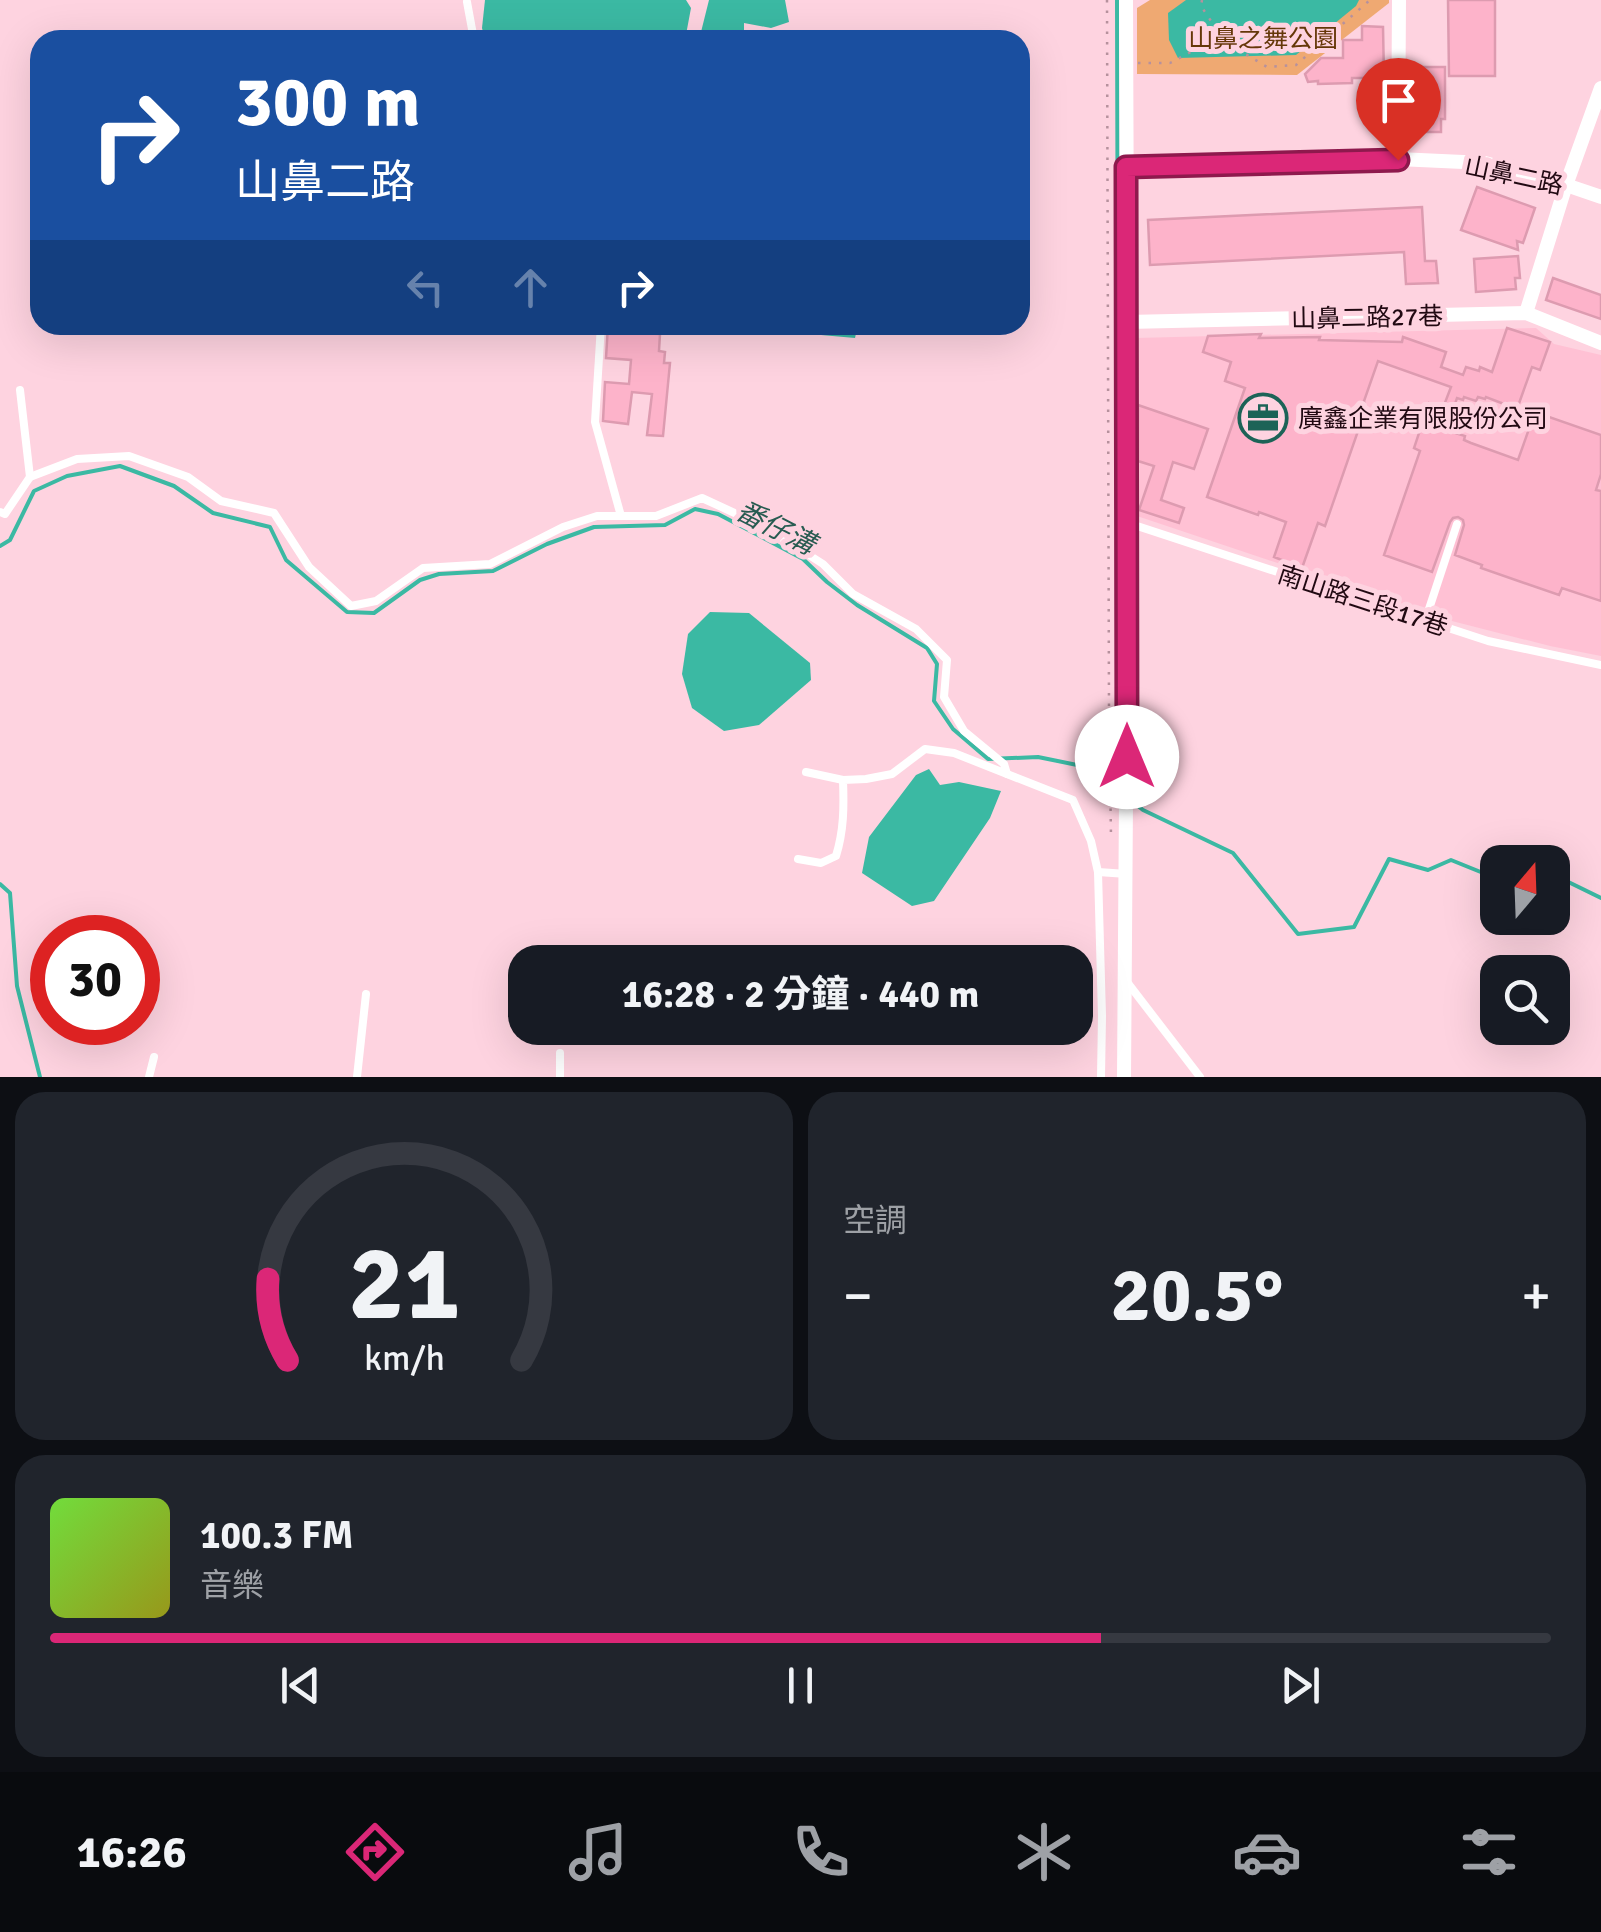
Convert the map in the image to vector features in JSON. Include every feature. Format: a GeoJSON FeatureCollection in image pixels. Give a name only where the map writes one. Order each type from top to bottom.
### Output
{"type":"FeatureCollection","features":[{"type":"Feature","properties":{"kind":"street"},"geometry":{"type":"LineString","coordinates":[[1398,160],[1399,0]]}},
{"type":"Feature","properties":{"kind":"street"},"geometry":{"type":"LineString","coordinates":[[1124,1077],[1127,1]]}},
{"type":"Feature","properties":{"kind":"street"},"geometry":{"type":"LineString","coordinates":[[1526,313],[1601,88]]}},
{"type":"Feature","properties":{"kind":"street","name":"山鼻二路"},"geometry":{"type":"LineString","coordinates":[[1126,167],[1398,160],[1485,163],[1601,197]]}},
{"type":"Feature","properties":{"kind":"street","name":"山鼻二路27巷"},"geometry":{"type":"LineString","coordinates":[[1127,322],[1526,313],[1601,343]]}},
{"type":"Feature","properties":{"kind":"lane"},"geometry":{"type":"LineString","coordinates":[[467,2],[472,30]]}},
{"type":"Feature","properties":{"kind":"lane"},"geometry":{"type":"LineString","coordinates":[[599,335],[595,422],[621,516]]}},
{"type":"Feature","properties":{"kind":"lane"},"geometry":{"type":"LineString","coordinates":[[0,512],[5,514],[13,505],[30,476],[20,390]]}},
{"type":"Feature","properties":{"kind":"lane"},"geometry":{"type":"LineString","coordinates":[[30,476],[77,459],[129,456],[188,477],[221,502],[274,513],[309,567],[351,606],[376,601],[423,568],[490,564],[563,527],[596,516],[656,516],[702,498],[765,527],[823,564],[853,594],[916,628],[946,660],[944,697],[964,731],[1004,764],[1007,774]]}},
{"type":"Feature","properties":{"kind":"lane","name":"南山路三段17巷"},"geometry":{"type":"LineString","coordinates":[[1128,523],[1488,642],[1601,666]]}},
{"type":"Feature","properties":{"kind":"lane"},"geometry":{"type":"LineString","coordinates":[[1425,621],[1457,524]]}},
{"type":"Feature","properties":{"kind":"lane"},"geometry":{"type":"LineString","coordinates":[[806,772],[843,780],[866,780],[892,774],[925,750],[954,753],[1073,800],[1091,841],[1098,872],[1100,1077]]}},
{"type":"Feature","properties":{"kind":"lane"},"geometry":{"type":"LineString","coordinates":[[798,859],[821,862],[836,856],[844,817],[843,780]]}},
{"type":"Feature","properties":{"kind":"lane"},"geometry":{"type":"LineString","coordinates":[[1098,872],[1126,874]]}},
{"type":"Feature","properties":{"kind":"lane"},"geometry":{"type":"LineString","coordinates":[[1126,980],[1200,1077]]}},
{"type":"Feature","properties":{"kind":"lane"},"geometry":{"type":"LineString","coordinates":[[357,1077],[366,994]]}},
{"type":"Feature","properties":{"kind":"lane"},"geometry":{"type":"LineString","coordinates":[[560,1054],[560,1077]]}},
{"type":"Feature","properties":{"kind":"lane"},"geometry":{"type":"LineString","coordinates":[[150,1077],[154,1057]]}},
{"type":"Feature","properties":{"kind":"path"},"geometry":{"type":"LineString","coordinates":[[1107,0],[1110,790]]}},
{"type":"Feature","properties":{"kind":"path"},"geometry":{"type":"LineString","coordinates":[[1202,0],[1201,6],[1221,36],[1267,67],[1296,64],[1370,0]]}},
{"type":"Feature","properties":{"kind":"path"},"geometry":{"type":"LineString","coordinates":[[1126,63],[1170,62],[1221,36]]}},
{"type":"Feature","properties":{"kind":"shaded area"},"geometry":{"type":"Polygon","coordinates":[[[485,0],[686,0],[691,8],[687,30],[482,28],[485,0]]]}},
{"type":"Feature","properties":{"kind":"shaded area"},"geometry":{"type":"Polygon","coordinates":[[[709,0],[785,0],[789,22],[771,28],[744,23],[744,30],[702,30],[709,0]]]}},
{"type":"Feature","properties":{"kind":"shaded area"},"geometry":{"type":"Polygon","coordinates":[[[1186,0],[1359,0],[1296,55],[1178,58],[1169,40],[1168,13],[1186,0]]]}},
{"type":"Feature","properties":{"kind":"shaded area"},"geometry":{"type":"Polygon","coordinates":[[[1536,328],[1554,344],[1601,355],[1601,656],[1448,620],[1137,516],[1136,338],[1536,328]]]}},
{"type":"Feature","properties":{"kind":"shaded area"},"geometry":{"type":"Polygon","coordinates":[[[710,612],[749,613],[810,663],[811,680],[759,725],[724,731],[692,708],[682,674],[688,634],[710,612]]]}},
{"type":"Feature","properties":{"kind":"shaded area"},"geometry":{"type":"Polygon","coordinates":[[[929,769],[940,785],[959,782],[1001,791],[990,818],[934,901],[912,906],[862,873],[869,837],[916,775],[929,769]]]}},
{"type":"Feature","properties":{"kind":"green space","name":"山鼻之舞公園"},"geometry":{"type":"Polygon","coordinates":[[[1150,0],[1389,3],[1297,75],[1137,74],[1137,8],[1150,0]]]}},
{"type":"Feature","properties":{"kind":"building"},"geometry":{"type":"Polygon","coordinates":[[[1448,0],[1495,0],[1495,76],[1449,76],[1448,0]]]}},
{"type":"Feature","properties":{"kind":"building"},"geometry":{"type":"Polygon","coordinates":[[[1362,26],[1383,27],[1384,78],[1352,78],[1352,83],[1308,82],[1305,74],[1321,58],[1343,58],[1343,40],[1362,40],[1362,26]]]}},
{"type":"Feature","properties":{"kind":"building"},"geometry":{"type":"Polygon","coordinates":[[[1420,67],[1445,67],[1445,119],[1441,119],[1441,132],[1420,132],[1420,67]]]}},
{"type":"Feature","properties":{"kind":"building"},"geometry":{"type":"Polygon","coordinates":[[[1477,187],[1535,208],[1523,243],[1517,241],[1518,250],[1461,230],[1477,187]]]}},
{"type":"Feature","properties":{"kind":"building"},"geometry":{"type":"Polygon","coordinates":[[[1422,207],[1425,261],[1436,261],[1438,283],[1406,284],[1404,252],[1150,265],[1148,220],[1422,207]]]}},
{"type":"Feature","properties":{"kind":"building"},"geometry":{"type":"Polygon","coordinates":[[[1518,256],[1520,278],[1515,278],[1516,289],[1476,292],[1474,259],[1518,256]]]}},
{"type":"Feature","properties":{"kind":"building"},"geometry":{"type":"Polygon","coordinates":[[[1553,278],[1601,295],[1601,319],[1546,300],[1553,278]]]}},
{"type":"Feature","properties":{"kind":"building"},"geometry":{"type":"Polygon","coordinates":[[[1507,328],[1550,342],[1540,370],[1532,367],[1517,409],[1486,397],[1476,401],[1457,398],[1446,430],[1518,460],[1535,412],[1601,435],[1601,474],[1596,490],[1601,491],[1601,601],[1562,588],[1559,595],[1455,555],[1464,525],[1458,517],[1450,522],[1432,572],[1384,555],[1420,451],[1414,448],[1429,403],[1443,408],[1451,387],[1378,361],[1325,526],[1318,523],[1302,568],[1274,557],[1286,522],[1207,497],[1245,388],[1225,381],[1231,362],[1203,352],[1208,336],[1261,334],[1259,338],[1402,342],[1403,337],[1446,352],[1441,367],[1463,375],[1466,367],[1492,372],[1507,328]]]}},
{"type":"Feature","properties":{"kind":"building"},"geometry":{"type":"Polygon","coordinates":[[[607,335],[660,335],[659,351],[665,352],[664,363],[670,363],[663,436],[647,435],[652,394],[632,392],[628,424],[603,421],[605,382],[629,384],[631,360],[606,358],[607,335]]]}},
{"type":"Feature","properties":{"kind":"building"},"geometry":{"type":"Polygon","coordinates":[[[1138,405],[1208,429],[1194,469],[1173,462],[1161,500],[1184,508],[1179,523],[1139,510],[1154,466],[1138,461],[1138,405]]]}},
{"type":"Feature","properties":{"kind":"waterway"},"geometry":{"type":"LineString","coordinates":[[1117,0],[1119,747]]}},
{"type":"Feature","properties":{"kind":"waterway","name":"番仔溝"},"geometry":{"type":"LineString","coordinates":[[0,546],[10,540],[34,491],[67,476],[120,466],[174,486],[213,513],[270,527],[286,560],[347,612],[374,613],[420,580],[439,574],[493,571],[547,544],[594,527],[665,525],[695,509],[718,514],[803,559],[857,605],[927,648],[937,664],[934,701],[953,729],[988,759],[1038,757],[1087,767],[1122,793]]}},
{"type":"Feature","properties":{"kind":"waterway","name":"番仔溝"},"geometry":{"type":"LineString","coordinates":[[1129,799],[1143,810],[1233,853],[1298,934],[1354,927],[1389,859],[1428,870],[1451,860],[1480,872]]}},
{"type":"Feature","properties":{"kind":"waterway","name":"番仔溝"},"geometry":{"type":"LineString","coordinates":[[1570,883],[1601,898]]}},
{"type":"Feature","properties":{"kind":"waterway"},"geometry":{"type":"LineString","coordinates":[[0,884],[10,893],[17,986],[40,1077]]}},
{"type":"Feature","properties":{"kind":"place","name":"廣鑫企業有限股份公司"},"geometry":{"type":"Point","coordinates":[1263,418]}},
{"type":"Feature","properties":{"kind":"route"},"geometry":{"type":"LineString","coordinates":[[1127,757],[1126,167],[1398,160]]}}]}
